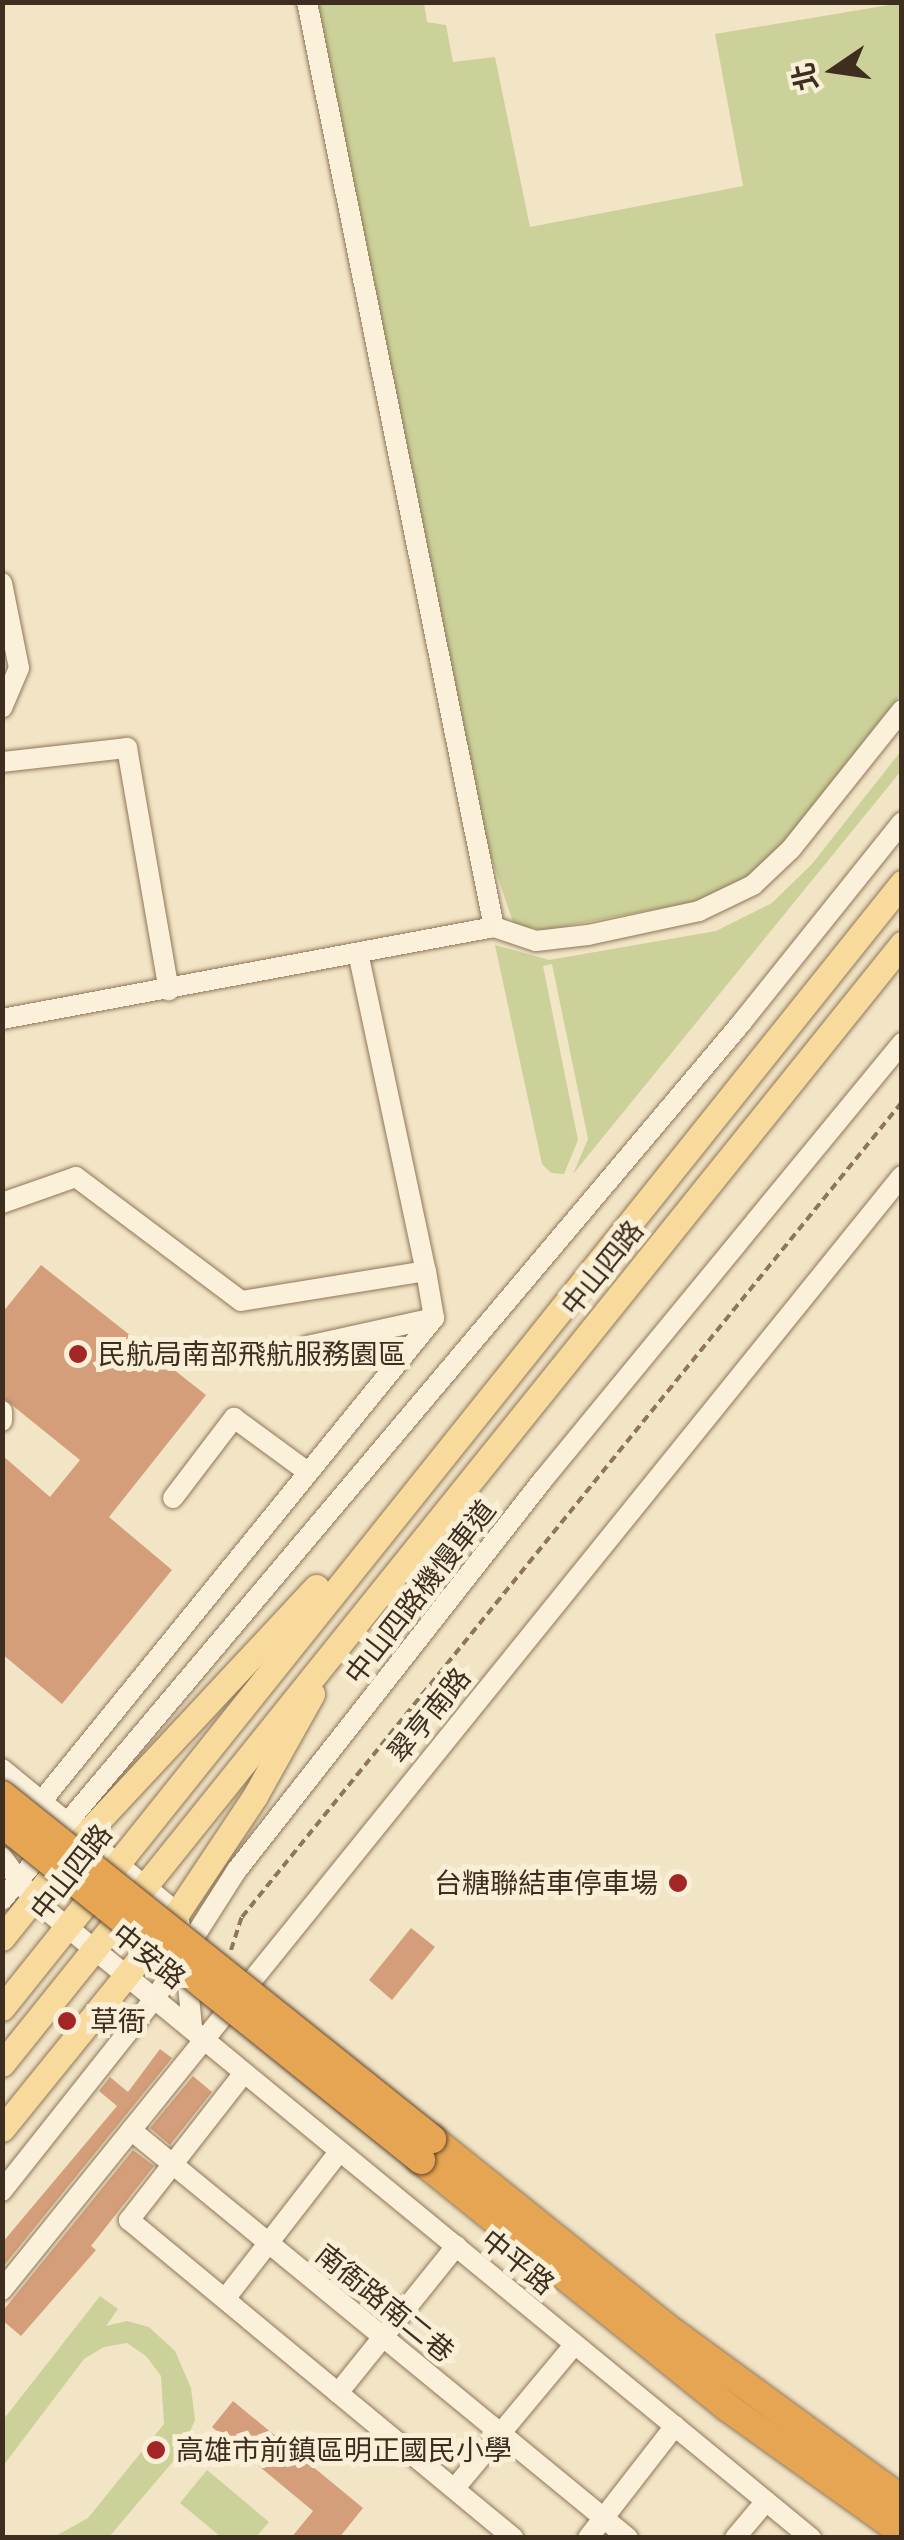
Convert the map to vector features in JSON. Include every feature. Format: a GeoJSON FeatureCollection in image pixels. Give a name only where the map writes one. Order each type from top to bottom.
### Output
{"type":"FeatureCollection","features":[{"type":"Feature","properties":{"kind":"highway"},"geometry":{"type":"LineString","coordinates":[[2,1795],[727,2407],[902,2532]]}},
{"type":"Feature","properties":{"kind":"highway"},"geometry":{"type":"LineString","coordinates":[[2,1823],[427,2150],[902,2500]]}},
{"type":"Feature","properties":{"kind":"main road","name":"中山四路"},"geometry":{"type":"LineString","coordinates":[[2,2008],[448,1444],[902,883]]}},
{"type":"Feature","properties":{"kind":"main road","name":"中山四路"},"geometry":{"type":"LineString","coordinates":[[2,2064],[902,944]]}},
{"type":"Feature","properties":{"kind":"main road","name":"中山四路"},"geometry":{"type":"LineString","coordinates":[[2,1938],[27,1888],[74,1832],[448,1444]]}},
{"type":"Feature","properties":{"kind":"main road","name":"中山四路"},"geometry":{"type":"LineString","coordinates":[[2,2128],[177,1913],[255,1796],[349,1628]]}},
{"type":"Feature","properties":{"kind":"street"},"geometry":{"type":"LineString","coordinates":[[307,2],[494,927]]}},
{"type":"Feature","properties":{"kind":"street"},"geometry":{"type":"LineString","coordinates":[[2,584],[20,668],[2,708]]}},
{"type":"Feature","properties":{"kind":"street"},"geometry":{"type":"LineString","coordinates":[[2,1018],[359,957],[494,927],[536,941],[699,911],[753,885],[791,848],[902,710]]}},
{"type":"Feature","properties":{"kind":"street"},"geometry":{"type":"LineString","coordinates":[[2,762],[127,748],[170,990]]}},
{"type":"Feature","properties":{"kind":"street"},"geometry":{"type":"LineString","coordinates":[[74,1832],[742,1022],[902,822]]}},
{"type":"Feature","properties":{"kind":"street"},"geometry":{"type":"LineString","coordinates":[[40,1802],[305,1470],[434,1318],[359,957]]}},
{"type":"Feature","properties":{"kind":"street","name":"中山四路機慢車道"},"geometry":{"type":"LineString","coordinates":[[2,2191],[156,1996],[237,1870],[542,1481],[902,1043]]}},
{"type":"Feature","properties":{"kind":"street"},"geometry":{"type":"LineString","coordinates":[[2,1203],[76,1176],[241,1301],[426,1271]]}},
{"type":"Feature","properties":{"kind":"street","name":"翠亨南路"},"geometry":{"type":"LineString","coordinates":[[2,2290],[132,2130],[196,2033],[902,1176]]}},
{"type":"Feature","properties":{"kind":"street"},"geometry":{"type":"LineString","coordinates":[[307,1346],[434,1318]]}},
{"type":"Feature","properties":{"kind":"street"},"geometry":{"type":"LineString","coordinates":[[2,1411],[2,1420]]}},
{"type":"Feature","properties":{"kind":"street"},"geometry":{"type":"LineString","coordinates":[[173,1498],[234,1418],[305,1470]]}},
{"type":"Feature","properties":{"kind":"street","name":"中安路"},"geometry":{"type":"LineString","coordinates":[[2,1769],[177,1913],[196,2033]]}},
{"type":"Feature","properties":{"kind":"street","name":"中安路"},"geometry":{"type":"LineString","coordinates":[[2,1860],[67,1926],[196,2033]]}},
{"type":"Feature","properties":{"kind":"street"},"geometry":{"type":"LineString","coordinates":[[2,1900],[27,1888]]}},
{"type":"Feature","properties":{"kind":"street","name":"中平路"},"geometry":{"type":"LineString","coordinates":[[196,2033],[811,2538]]}},
{"type":"Feature","properties":{"kind":"street"},"geometry":{"type":"LineString","coordinates":[[244,2072],[129,2220],[514,2538]]}},
{"type":"Feature","properties":{"kind":"street","name":"南衙路南二巷"},"geometry":{"type":"LineString","coordinates":[[132,2130],[628,2538]]}},
{"type":"Feature","properties":{"kind":"street"},"geometry":{"type":"LineString","coordinates":[[225,2299],[340,2152]]}},
{"type":"Feature","properties":{"kind":"street"},"geometry":{"type":"LineString","coordinates":[[338,2392],[456,2246]]}},
{"type":"Feature","properties":{"kind":"street"},"geometry":{"type":"LineString","coordinates":[[454,2488],[575,2344]]}},
{"type":"Feature","properties":{"kind":"street"},"geometry":{"type":"LineString","coordinates":[[588,2538],[674,2426]]}},
{"type":"Feature","properties":{"kind":"street"},"geometry":{"type":"LineString","coordinates":[[735,2538],[766,2501]]}},
{"type":"Feature","properties":{"kind":"path"},"geometry":{"type":"LineString","coordinates":[[220,1964],[242,1917],[902,1102]]}},
{"type":"Feature","properties":{"kind":"green space"},"geometry":{"type":"Polygon","coordinates":[[[310,3],[424,3],[427,22],[446,25],[453,62],[495,57],[530,227],[743,186],[715,34],[901,3],[901,694],[783,843],[748,876],[698,901],[544,930],[514,925],[470,795],[310,3]]]}},
{"type":"Feature","properties":{"kind":"green space"},"geometry":{"type":"Polygon","coordinates":[[[901,751],[901,771],[573,1174],[588,1139],[552,964],[543,966],[578,1140],[564,1174],[551,1173],[542,1164],[495,945],[549,960],[716,931],[772,903],[812,864],[901,751]]]}},
{"type":"Feature","properties":{"kind":"green space"},"geometry":{"type":"Polygon","coordinates":[[[100,2296],[118,2309],[106,2326],[127,2321],[149,2327],[175,2351],[191,2388],[195,2420],[181,2452],[109,2537],[54,2537],[88,2518],[164,2424],[161,2376],[146,2356],[127,2343],[104,2347],[84,2359],[3,2466],[3,2420],[100,2296]]]}},
{"type":"Feature","properties":{"kind":"green space"},"geometry":{"type":"Polygon","coordinates":[[[207,2470],[269,2522],[256,2537],[221,2537],[180,2503],[207,2470]]]}},
{"type":"Feature","properties":{"kind":"building"},"geometry":{"type":"Polygon","coordinates":[[[41,1265],[206,1395],[109,1517],[172,1570],[62,1704],[2,1654],[2,1455],[50,1497],[80,1460],[2,1397],[2,1313],[41,1265]]]}},
{"type":"Feature","properties":{"kind":"building"},"geometry":{"type":"Polygon","coordinates":[[[411,1928],[435,1947],[392,2000],[369,1980],[411,1928]]]}},
{"type":"Feature","properties":{"kind":"building"},"geometry":{"type":"Polygon","coordinates":[[[160,2049],[172,2058],[2,2268],[2,2243],[117,2106],[99,2091],[110,2077],[128,2092],[160,2049]]]}},
{"type":"Feature","properties":{"kind":"building"},"geometry":{"type":"Polygon","coordinates":[[[193,2076],[212,2092],[170,2145],[150,2128],[193,2076]]]}},
{"type":"Feature","properties":{"kind":"building"},"geometry":{"type":"Polygon","coordinates":[[[133,2150],[154,2166],[91,2246],[96,2250],[21,2336],[2,2320],[2,2312],[133,2150]]]}},
{"type":"Feature","properties":{"kind":"building"},"geometry":{"type":"Polygon","coordinates":[[[233,2401],[363,2508],[339,2538],[291,2538],[313,2511],[212,2427],[233,2401]]]}},
{"type":"Feature","properties":{"kind":"place","name":"民航局南部飛航服務園區"},"geometry":{"type":"Point","coordinates":[78,1354]}},
{"type":"Feature","properties":{"kind":"place","name":"台糖聯結車停車場"},"geometry":{"type":"Point","coordinates":[678,1883]}},
{"type":"Feature","properties":{"kind":"place","name":"草衙"},"geometry":{"type":"Point","coordinates":[67,2021]}},
{"type":"Feature","properties":{"kind":"place","name":"高雄市前鎮區明正國民小學"},"geometry":{"type":"Point","coordinates":[156,2450]}}]}
